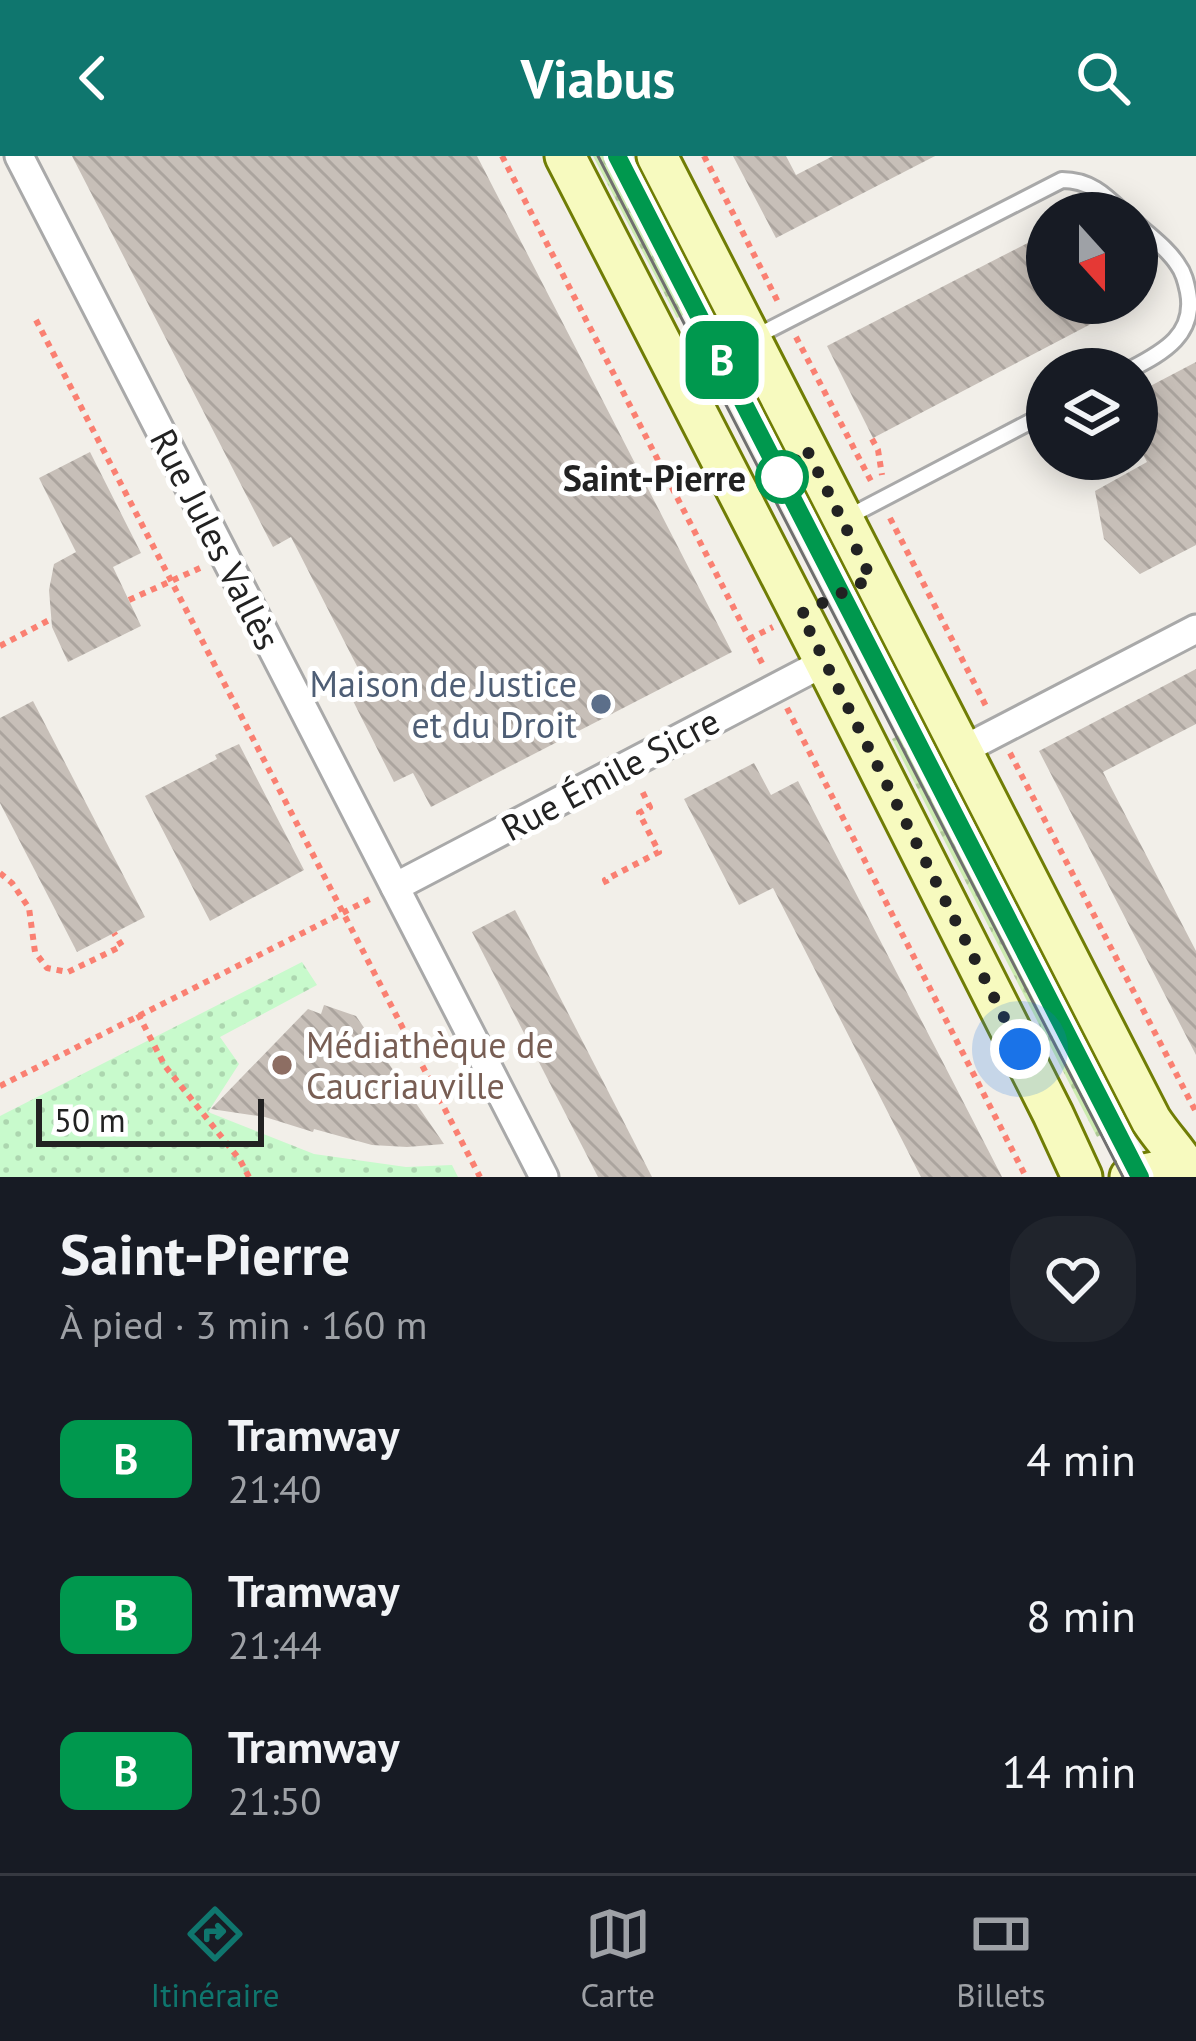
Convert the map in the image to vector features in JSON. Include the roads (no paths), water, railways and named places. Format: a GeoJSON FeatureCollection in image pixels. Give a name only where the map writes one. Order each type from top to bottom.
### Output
{"type":"FeatureCollection","features":[{"type":"Feature","properties":{"kind":"street","name":"Rue Jules Vallès"},"geometry":{"type":"LineString","coordinates":[[19,156],[544,1177]]}},
{"type":"Feature","properties":{"kind":"street"},"geometry":{"type":"LineString","coordinates":[[565,156],[1082,1177]]}},
{"type":"Feature","properties":{"kind":"street"},"geometry":{"type":"LineString","coordinates":[[657,156],[1151,1120],[1184,1161],[1190,1177]]}},
{"type":"Feature","properties":{"kind":"street"},"geometry":{"type":"LineString","coordinates":[[961,751],[1196,629]]}},
{"type":"Feature","properties":{"kind":"street","name":"Rue Émile Sicre"},"geometry":{"type":"LineString","coordinates":[[394,887],[825,662]]}},
{"type":"Feature","properties":{"kind":"street"},"geometry":{"type":"LineString","coordinates":[[1130,1177],[1163,1170],[1190,1177]]}},
{"type":"Feature","properties":{"kind":"lane"},"geometry":{"type":"LineString","coordinates":[[1038,192],[1062,180],[1077,180],[1100,192]]}},
{"type":"Feature","properties":{"kind":"lane"},"geometry":{"type":"LineString","coordinates":[[752,339],[1026,198]]}},
{"type":"Feature","properties":{"kind":"lane"},"geometry":{"type":"LineString","coordinates":[[1158,243],[1183,271],[1190,314],[1182,334],[1158,355]]}},
{"type":"Feature","properties":{"kind":"lane"},"geometry":{"type":"LineString","coordinates":[[842,520],[1026,424]]}},
{"type":"Feature","properties":{"kind":"tram line"},"geometry":{"type":"LineString","coordinates":[[598,156],[1123,1177]]}},
{"type":"Feature","properties":{"kind":"tram line","name":"B"},"geometry":{"type":"LineString","coordinates":[[617,156],[1140,1177]]}},
{"type":"Feature","properties":{"kind":"place","name":"Saint-Pierre"},"geometry":{"type":"Point","coordinates":[782,477]}},
{"type":"Feature","properties":{"kind":"place","name":"Maison de Justice et du Droit"},"geometry":{"type":"Point","coordinates":[601,704]}},
{"type":"Feature","properties":{"kind":"place","name":"Médiathèque de Caucriauville"},"geometry":{"type":"Point","coordinates":[282,1065]}}]}
